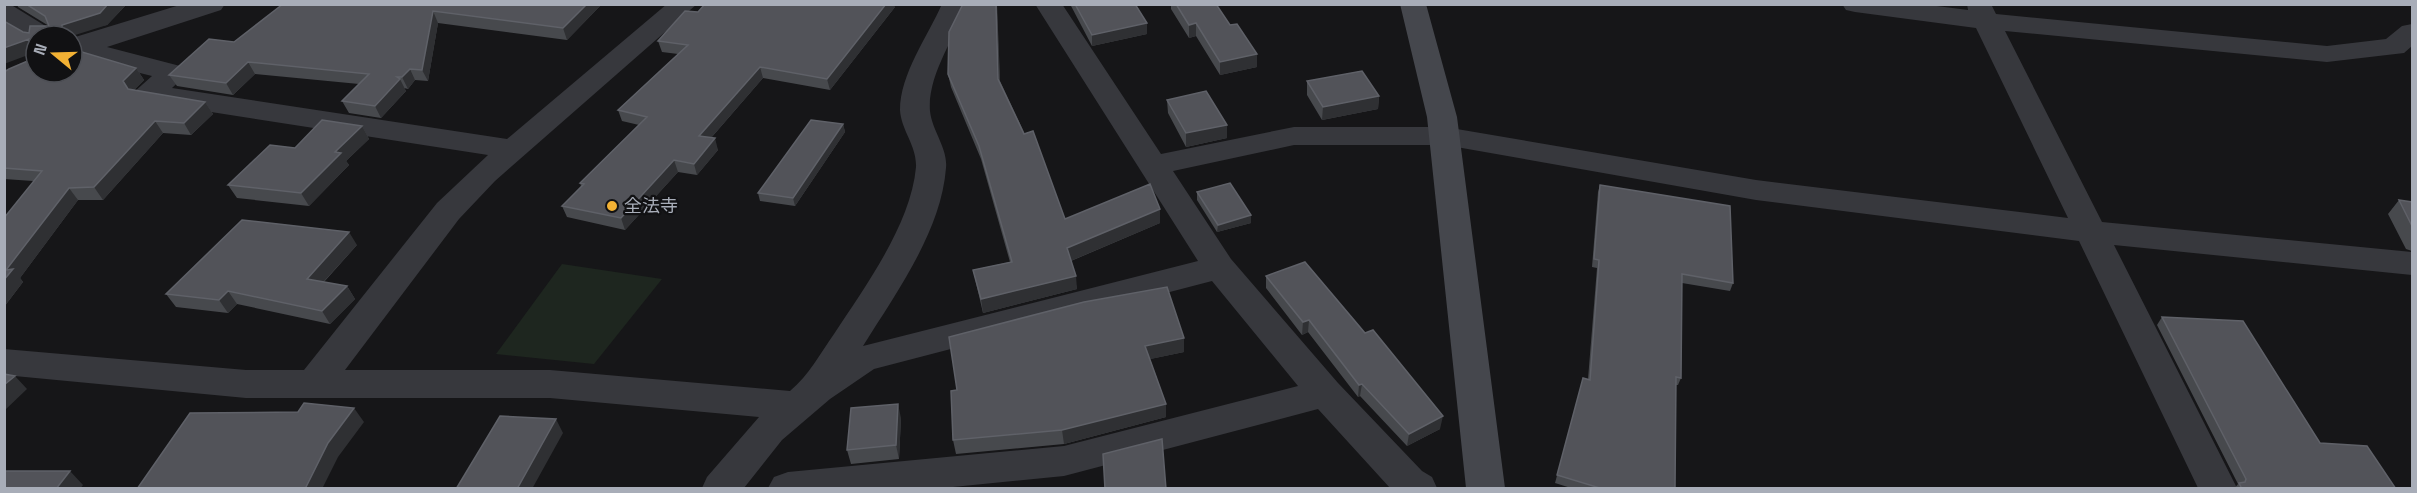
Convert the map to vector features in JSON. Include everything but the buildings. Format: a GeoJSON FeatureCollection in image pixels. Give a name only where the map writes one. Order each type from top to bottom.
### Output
{"type":"FeatureCollection","features":[{"type":"Feature","properties":{"kind":"street"},"geometry":{"type":"LineString","coordinates":[[84,44],[212,4]]}},
{"type":"Feature","properties":{"kind":"street"},"geometry":{"type":"LineString","coordinates":[[314,384],[448,211],[484,174],[684,4]]}},
{"type":"Feature","properties":{"kind":"street"},"geometry":{"type":"LineString","coordinates":[[807,398],[900,254],[921,206],[931,167],[928,143],[915,113],[915,96],[956,4]]}},
{"type":"Feature","properties":{"kind":"street"},"geometry":{"type":"LineString","coordinates":[[1048,4],[1151,166],[1219,267],[1325,393],[1408,482],[1418,489]]}},
{"type":"Feature","properties":{"kind":"street"},"geometry":{"type":"LineString","coordinates":[[1413,4],[1445,136],[1486,489]]}},
{"type":"Feature","properties":{"kind":"street"},"geometry":{"type":"LineString","coordinates":[[1855,4],[1983,13],[2327,54],[2394,47],[2412,32]]}},
{"type":"Feature","properties":{"kind":"street"},"geometry":{"type":"LineString","coordinates":[[4,12],[24,25]]}},
{"type":"Feature","properties":{"kind":"street"},"geometry":{"type":"LineString","coordinates":[[1983,13],[2217,489]]}},
{"type":"Feature","properties":{"kind":"street"},"geometry":{"type":"LineString","coordinates":[[84,50],[174,73],[147,93],[513,149]]}},
{"type":"Feature","properties":{"kind":"street"},"geometry":{"type":"LineString","coordinates":[[1151,166],[1294,136],[1445,136],[1756,190],[2092,232],[2412,264]]}},
{"type":"Feature","properties":{"kind":"street"},"geometry":{"type":"LineString","coordinates":[[721,489],[769,430],[807,398],[863,359],[1219,267]]}},
{"type":"Feature","properties":{"kind":"street"},"geometry":{"type":"LineString","coordinates":[[4,362],[246,384],[550,384],[807,398]]}},
{"type":"Feature","properties":{"kind":"street"},"geometry":{"type":"LineString","coordinates":[[788,489],[1064,461],[1325,393]]}},
{"type":"Feature","properties":{"kind":"shaded area"},"geometry":{"type":"Polygon","coordinates":[[[562,264],[662,279],[594,364],[496,354],[562,264]]]}},
{"type":"Feature","properties":{"kind":"place","name":"全法寺"},"geometry":{"type":"Point","coordinates":[612,206]}}]}
